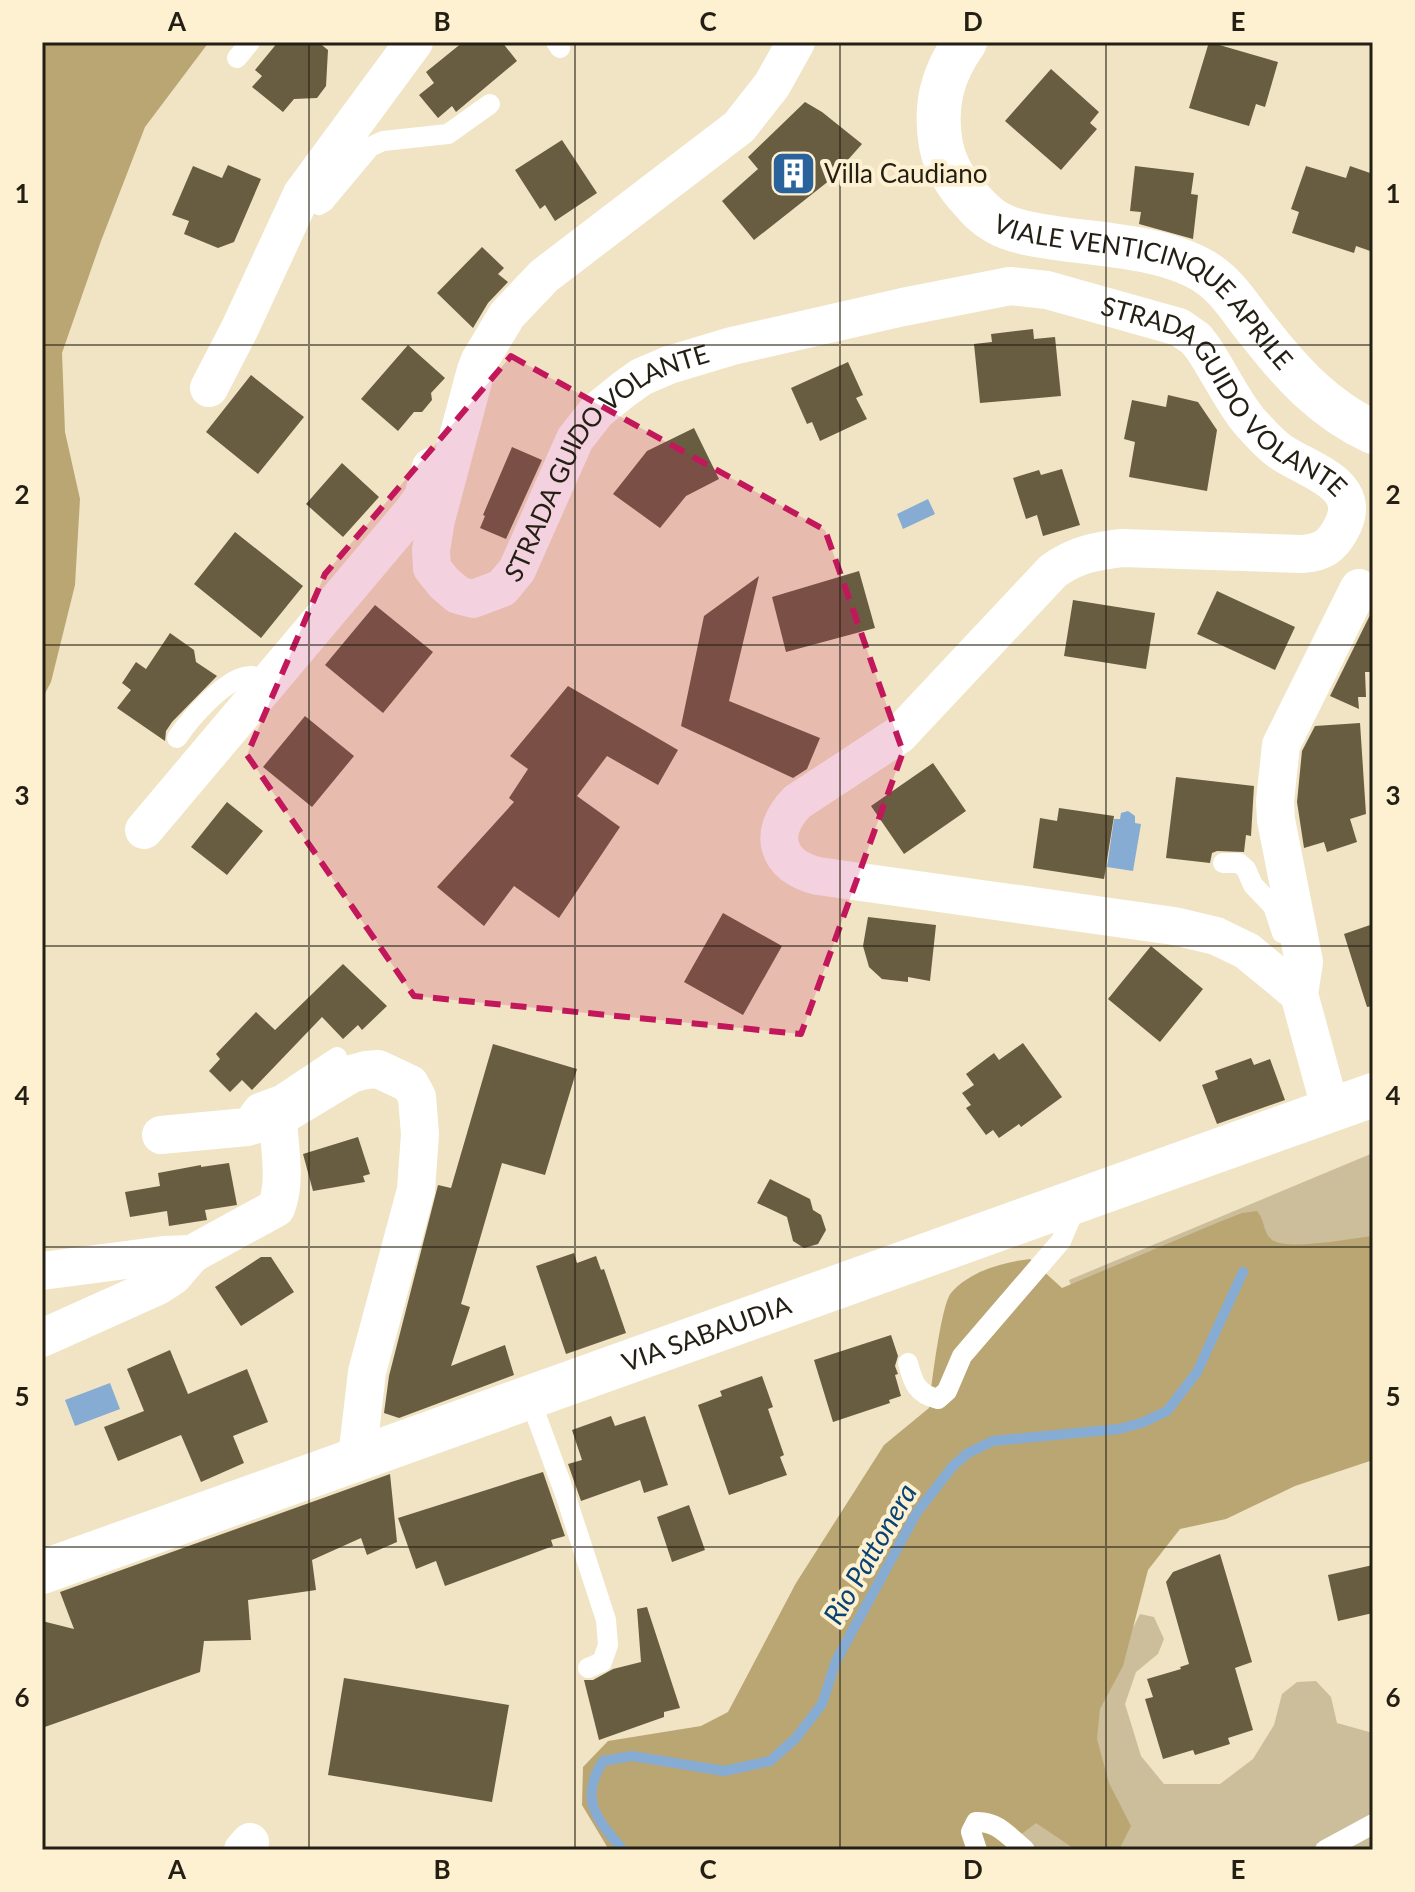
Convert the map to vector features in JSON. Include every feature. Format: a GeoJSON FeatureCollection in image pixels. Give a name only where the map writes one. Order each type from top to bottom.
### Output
{"type":"FeatureCollection","features":[{"type":"Feature","properties":{"kind":"street"},"geometry":{"type":"LineString","coordinates":[[209,388],[302,194],[414,42]]}},
{"type":"Feature","properties":{"kind":"street","name":"STRADA GUIDO VOLANTE"},"geometry":{"type":"LineString","coordinates":[[796,42],[772,85],[739,127],[544,276],[507,315],[480,360],[474,379],[443,494],[431,550],[432,568],[458,595],[473,599],[502,588],[517,570],[575,439],[597,411],[641,377],[669,365],[732,346],[1010,286],[1047,290],[1179,327],[1196,339],[1248,420],[1279,451],[1334,481],[1344,496],[1345,522],[1329,547],[1302,554],[1122,548],[1096,551],[1070,559],[1053,571],[899,735],[797,802],[780,826],[780,848],[787,860],[801,872],[818,876],[1174,926],[1216,936],[1247,951],[1299,994]]}},
{"type":"Feature","properties":{"kind":"street","name":"VIALE VENTICINQUE APRILE"},"geometry":{"type":"LineString","coordinates":[[965,42],[953,59],[940,91],[937,126],[943,155],[960,186],[980,211],[997,223],[1029,233],[1156,254],[1186,262],[1209,275],[1235,299],[1305,387],[1326,405],[1373,432]]}},
{"type":"Feature","properties":{"kind":"street","name":"STRADA GUIDO VOLANTE"},"geometry":{"type":"LineString","coordinates":[[144,830],[423,497],[449,393],[455,384],[474,379]]}},
{"type":"Feature","properties":{"kind":"street"},"geometry":{"type":"LineString","coordinates":[[1331,1111],[1299,994],[1304,962],[1276,820],[1279,756],[1281,745],[1359,588]]}},
{"type":"Feature","properties":{"kind":"street"},"geometry":{"type":"LineString","coordinates":[[161,1135],[263,1123],[351,1074],[366,1070],[378,1069],[410,1084],[417,1097],[420,1134],[416,1190],[367,1372],[357,1458]]}},
{"type":"Feature","properties":{"kind":"street","name":"VIA SABAUDIA"},"geometry":{"type":"LineString","coordinates":[[42,1572],[1373,1095]]}},
{"type":"Feature","properties":{"kind":"street"},"geometry":{"type":"LineString","coordinates":[[42,1338],[158,1286],[173,1276],[192,1254],[276,1208],[281,1182],[263,1123]]}},
{"type":"Feature","properties":{"kind":"street"},"geometry":{"type":"LineString","coordinates":[[42,1271],[192,1254]]}},
{"type":"Feature","properties":{"kind":"lane"},"geometry":{"type":"LineString","coordinates":[[237,58],[250,42]]}},
{"type":"Feature","properties":{"kind":"lane"},"geometry":{"type":"LineString","coordinates":[[302,194],[319,205],[370,147],[383,141],[448,134],[490,104]]}},
{"type":"Feature","properties":{"kind":"lane"},"geometry":{"type":"LineString","coordinates":[[177,738],[193,714],[241,677],[252,676],[266,686]]}},
{"type":"Feature","properties":{"kind":"lane"},"geometry":{"type":"LineString","coordinates":[[1223,863],[1239,863],[1246,869],[1253,885],[1273,906],[1284,941],[1293,957],[1299,994]]}},
{"type":"Feature","properties":{"kind":"lane"},"geometry":{"type":"LineString","coordinates":[[263,1123],[249,1113],[256,1104],[280,1095],[337,1057]]}},
{"type":"Feature","properties":{"kind":"lane"},"geometry":{"type":"LineString","coordinates":[[908,1363],[913,1383],[925,1396],[938,1399],[947,1391],[962,1356],[1061,1241],[1077,1203]]}},
{"type":"Feature","properties":{"kind":"lane"},"geometry":{"type":"LineString","coordinates":[[530,1399],[606,1620],[608,1645],[602,1662],[588,1668]]}},
{"type":"Feature","properties":{"kind":"lane"},"geometry":{"type":"LineString","coordinates":[[977,1850],[971,1832],[976,1822],[989,1822],[1025,1850]]}},
{"type":"Feature","properties":{"kind":"lane"},"geometry":{"type":"LineString","coordinates":[[1325,1850],[1373,1824]]}},
{"type":"Feature","properties":{"kind":"highlighted area"},"geometry":{"type":"Polygon","coordinates":[[[511,356],[825,530],[903,752],[801,1034],[414,996],[247,755],[325,574],[511,356]]]}},
{"type":"Feature","properties":{"kind":"shaded area"},"geometry":{"type":"Polygon","coordinates":[[[42,42],[209,42],[145,127],[62,353],[65,432],[80,499],[75,585],[51,682],[42,699],[42,42]]]}},
{"type":"Feature","properties":{"kind":"shaded area"},"geometry":{"type":"Polygon","coordinates":[[[1373,1153],[1373,1242],[1088,1329],[1069,1280],[1373,1153]]]}},
{"type":"Feature","properties":{"kind":"shaded area"},"geometry":{"type":"Polygon","coordinates":[[[1257,1211],[1268,1236],[1279,1243],[1304,1244],[1373,1236],[1373,1460],[1295,1486],[1226,1519],[1180,1529],[1148,1570],[1123,1666],[1100,1709],[1097,1739],[1109,1783],[1131,1826],[1119,1850],[1076,1850],[1036,1823],[1007,1845],[1005,1850],[609,1850],[582,1805],[583,1767],[608,1741],[701,1726],[728,1712],[796,1583],[884,1445],[929,1408],[944,1313],[951,1293],[959,1285],[988,1269],[1030,1259],[1062,1288],[1219,1222],[1257,1211]]]}},
{"type":"Feature","properties":{"kind":"shaded area"},"geometry":{"type":"Polygon","coordinates":[[[1140,1614],[1154,1617],[1164,1639],[1158,1654],[1136,1672],[1125,1704],[1141,1756],[1164,1784],[1220,1784],[1253,1759],[1274,1725],[1282,1694],[1297,1682],[1316,1681],[1331,1697],[1337,1723],[1373,1733],[1373,1850],[993,1850],[1125,1643],[1140,1614]]]}},
{"type":"Feature","properties":{"kind":"water"},"geometry":{"type":"Polygon","coordinates":[[[928,499],[935,514],[903,529],[897,514],[928,499]]]}},
{"type":"Feature","properties":{"kind":"water"},"geometry":{"type":"Polygon","coordinates":[[[1128,811],[1135,816],[1135,823],[1141,824],[1133,871],[1107,867],[1114,819],[1120,819],[1121,813],[1128,811]]]}},
{"type":"Feature","properties":{"kind":"water"},"geometry":{"type":"Polygon","coordinates":[[[110,1383],[120,1409],[75,1426],[65,1400],[110,1383]]]}},
{"type":"Feature","properties":{"kind":"building"},"geometry":{"type":"Polygon","coordinates":[[[278,42],[318,42],[328,50],[326,86],[317,98],[294,99],[283,112],[252,87],[262,76],[255,70],[278,42]]]}},
{"type":"Feature","properties":{"kind":"building"},"geometry":{"type":"Polygon","coordinates":[[[463,42],[502,42],[517,61],[456,112],[452,106],[438,118],[419,95],[434,83],[426,72],[463,42]]]}},
{"type":"Feature","properties":{"kind":"building"},"geometry":{"type":"Polygon","coordinates":[[[1209,42],[1278,62],[1265,107],[1256,104],[1249,126],[1189,108],[1209,42]]]}},
{"type":"Feature","properties":{"kind":"building"},"geometry":{"type":"Polygon","coordinates":[[[1051,69],[1099,112],[1090,123],[1097,129],[1061,170],[1005,121],[1051,69]]]}},
{"type":"Feature","properties":{"kind":"building","name":"Villa Caudiano"},"geometry":{"type":"Polygon","coordinates":[[[805,102],[862,144],[830,180],[754,240],[722,201],[758,169],[748,157],[805,102]]]}},
{"type":"Feature","properties":{"kind":"building"},"geometry":{"type":"Polygon","coordinates":[[[562,140],[597,193],[555,221],[545,205],[540,209],[515,170],[562,140]]]}},
{"type":"Feature","properties":{"kind":"building"},"geometry":{"type":"Polygon","coordinates":[[[228,165],[261,179],[234,242],[218,248],[184,234],[189,221],[172,215],[193,166],[222,178],[228,165]]]}},
{"type":"Feature","properties":{"kind":"building"},"geometry":{"type":"Polygon","coordinates":[[[1135,166],[1194,173],[1191,194],[1198,195],[1193,239],[1139,224],[1141,212],[1130,211],[1135,166]]]}},
{"type":"Feature","properties":{"kind":"building"},"geometry":{"type":"Polygon","coordinates":[[[1306,166],[1346,178],[1350,166],[1373,174],[1373,252],[1356,246],[1354,253],[1292,233],[1299,212],[1291,209],[1306,166]]]}},
{"type":"Feature","properties":{"kind":"building"},"geometry":{"type":"Polygon","coordinates":[[[482,247],[504,268],[498,274],[508,282],[488,303],[473,328],[437,293],[482,247]]]}},
{"type":"Feature","properties":{"kind":"building"},"geometry":{"type":"Polygon","coordinates":[[[1033,329],[1034,339],[1055,337],[1061,396],[980,403],[974,344],[992,342],[991,334],[1033,329]]]}},
{"type":"Feature","properties":{"kind":"building"},"geometry":{"type":"Polygon","coordinates":[[[408,345],[445,378],[431,393],[432,400],[422,412],[414,412],[398,431],[361,399],[408,345]]]}},
{"type":"Feature","properties":{"kind":"building"},"geometry":{"type":"Polygon","coordinates":[[[848,362],[863,395],[856,398],[867,419],[820,441],[812,422],[807,424],[791,388],[848,362]]]}},
{"type":"Feature","properties":{"kind":"building"},"geometry":{"type":"Polygon","coordinates":[[[251,375],[304,417],[258,474],[206,432],[251,375]]]}},
{"type":"Feature","properties":{"kind":"building"},"geometry":{"type":"Polygon","coordinates":[[[1168,395],[1198,402],[1217,430],[1207,491],[1129,477],[1135,442],[1124,439],[1132,400],[1166,407],[1168,395]]]}},
{"type":"Feature","properties":{"kind":"building"},"geometry":{"type":"Polygon","coordinates":[[[694,428],[719,479],[686,496],[660,528],[613,494],[647,451],[694,428]]]}},
{"type":"Feature","properties":{"kind":"building"},"geometry":{"type":"Polygon","coordinates":[[[512,447],[542,460],[506,539],[480,528],[512,447]]]}},
{"type":"Feature","properties":{"kind":"building"},"geometry":{"type":"Polygon","coordinates":[[[342,463],[379,497],[343,537],[306,504],[342,463]]]}},
{"type":"Feature","properties":{"kind":"building"},"geometry":{"type":"Polygon","coordinates":[[[1062,469],[1080,525],[1043,536],[1037,515],[1026,519],[1013,478],[1039,470],[1041,475],[1062,469]]]}},
{"type":"Feature","properties":{"kind":"building"},"geometry":{"type":"Polygon","coordinates":[[[235,532],[303,586],[261,638],[194,584],[235,532]]]}},
{"type":"Feature","properties":{"kind":"building"},"geometry":{"type":"Polygon","coordinates":[[[859,571],[875,628],[786,652],[772,597],[859,571]]]}},
{"type":"Feature","properties":{"kind":"building"},"geometry":{"type":"Polygon","coordinates":[[[759,576],[729,701],[820,738],[807,769],[793,778],[681,726],[704,616],[759,576]]]}},
{"type":"Feature","properties":{"kind":"building"},"geometry":{"type":"Polygon","coordinates":[[[1217,591],[1295,627],[1275,670],[1197,634],[1217,591]]]}},
{"type":"Feature","properties":{"kind":"building"},"geometry":{"type":"Polygon","coordinates":[[[1073,600],[1155,613],[1146,669],[1064,656],[1073,600]]]}},
{"type":"Feature","properties":{"kind":"building"},"geometry":{"type":"Polygon","coordinates":[[[375,605],[433,652],[383,713],[325,665],[375,605]]]}},
{"type":"Feature","properties":{"kind":"building"},"geometry":{"type":"Polygon","coordinates":[[[1373,609],[1373,672],[1365,672],[1366,697],[1358,697],[1359,709],[1330,696],[1373,609]]]}},
{"type":"Feature","properties":{"kind":"building"},"geometry":{"type":"Polygon","coordinates":[[[170,633],[194,650],[196,662],[217,676],[172,722],[166,731],[165,741],[117,708],[131,690],[122,683],[136,662],[146,669],[170,633]]]}},
{"type":"Feature","properties":{"kind":"building"},"geometry":{"type":"Polygon","coordinates":[[[568,686],[678,750],[658,785],[607,756],[577,796],[620,827],[559,918],[514,886],[484,926],[437,887],[514,802],[509,798],[528,769],[510,756],[568,686]]]}},
{"type":"Feature","properties":{"kind":"building"},"geometry":{"type":"Polygon","coordinates":[[[305,716],[354,756],[312,807],[263,767],[305,716]]]}},
{"type":"Feature","properties":{"kind":"building"},"geometry":{"type":"Polygon","coordinates":[[[1360,723],[1366,814],[1350,819],[1357,842],[1327,852],[1324,842],[1304,848],[1297,802],[1302,751],[1315,726],[1360,723]]]}},
{"type":"Feature","properties":{"kind":"building"},"geometry":{"type":"Polygon","coordinates":[[[933,763],[966,811],[904,854],[871,806],[933,763]]]}},
{"type":"Feature","properties":{"kind":"building"},"geometry":{"type":"Polygon","coordinates":[[[1176,777],[1254,786],[1251,836],[1246,835],[1244,852],[1217,851],[1212,853],[1210,863],[1166,858],[1176,777]]]}},
{"type":"Feature","properties":{"kind":"building"},"geometry":{"type":"Polygon","coordinates":[[[227,802],[263,831],[227,875],[191,847],[227,802]]]}},
{"type":"Feature","properties":{"kind":"building"},"geometry":{"type":"Polygon","coordinates":[[[1059,808],[1114,816],[1104,879],[1033,868],[1040,818],[1057,821],[1059,808]]]}},
{"type":"Feature","properties":{"kind":"building"},"geometry":{"type":"Polygon","coordinates":[[[723,913],[782,946],[743,1015],[684,982],[723,913]]]}},
{"type":"Feature","properties":{"kind":"building"},"geometry":{"type":"Polygon","coordinates":[[[868,917],[936,925],[930,981],[908,977],[908,982],[882,979],[869,967],[863,946],[868,917]]]}},
{"type":"Feature","properties":{"kind":"building"},"geometry":{"type":"Polygon","coordinates":[[[1373,924],[1373,1006],[1367,1007],[1344,934],[1373,924]]]}},
{"type":"Feature","properties":{"kind":"building"},"geometry":{"type":"Polygon","coordinates":[[[1151,946],[1203,989],[1160,1042],[1108,999],[1151,946]]]}},
{"type":"Feature","properties":{"kind":"building"},"geometry":{"type":"Polygon","coordinates":[[[343,964],[387,1006],[362,1030],[358,1025],[343,1039],[322,1017],[252,1090],[242,1080],[230,1092],[209,1071],[220,1059],[216,1054],[256,1012],[275,1030],[343,964]]]}},
{"type":"Feature","properties":{"kind":"building"},"geometry":{"type":"Polygon","coordinates":[[[1023,1043],[1062,1097],[1021,1127],[1019,1124],[999,1138],[993,1130],[986,1135],[966,1108],[971,1105],[962,1093],[974,1085],[966,1074],[994,1053],[999,1060],[1023,1043]]]}},
{"type":"Feature","properties":{"kind":"building"},"geometry":{"type":"Polygon","coordinates":[[[493,1044],[577,1069],[545,1175],[502,1163],[461,1304],[470,1307],[451,1366],[505,1345],[514,1375],[399,1418],[384,1413],[389,1376],[438,1185],[451,1188],[493,1044]]]}},
{"type":"Feature","properties":{"kind":"building"},"geometry":{"type":"Polygon","coordinates":[[[1251,1058],[1254,1065],[1270,1059],[1285,1100],[1217,1124],[1202,1085],[1218,1079],[1215,1071],[1251,1058]]]}},
{"type":"Feature","properties":{"kind":"building"},"geometry":{"type":"Polygon","coordinates":[[[358,1137],[370,1174],[363,1176],[365,1182],[313,1191],[303,1154],[358,1137]]]}},
{"type":"Feature","properties":{"kind":"building"},"geometry":{"type":"Polygon","coordinates":[[[229,1163],[237,1205],[205,1210],[207,1220],[169,1226],[167,1211],[130,1217],[125,1192],[160,1186],[158,1173],[229,1163]]]}},
{"type":"Feature","properties":{"kind":"building"},"geometry":{"type":"Polygon","coordinates":[[[770,1179],[810,1199],[813,1210],[821,1215],[826,1230],[818,1244],[804,1248],[793,1241],[787,1217],[757,1203],[770,1179]]]}},
{"type":"Feature","properties":{"kind":"building"},"geometry":{"type":"Polygon","coordinates":[[[574,1253],[577,1263],[596,1256],[601,1270],[604,1269],[626,1333],[566,1354],[536,1266],[574,1253]]]}},
{"type":"Feature","properties":{"kind":"building"},"geometry":{"type":"Polygon","coordinates":[[[261,1257],[271,1257],[294,1292],[241,1326],[215,1287],[261,1257]]]}},
{"type":"Feature","properties":{"kind":"building"},"geometry":{"type":"Polygon","coordinates":[[[891,1335],[898,1356],[895,1366],[898,1374],[895,1375],[901,1396],[889,1400],[890,1403],[833,1422],[814,1360],[891,1335]]]}},
{"type":"Feature","properties":{"kind":"building"},"geometry":{"type":"Polygon","coordinates":[[[170,1350],[188,1394],[247,1369],[268,1422],[233,1436],[244,1463],[201,1482],[181,1435],[118,1461],[104,1427],[144,1411],[127,1369],[170,1350]]]}},
{"type":"Feature","properties":{"kind":"building"},"geometry":{"type":"Polygon","coordinates":[[[762,1376],[773,1407],[768,1409],[784,1455],[780,1457],[787,1475],[729,1495],[698,1405],[722,1396],[720,1391],[762,1376]]]}},
{"type":"Feature","properties":{"kind":"building"},"geometry":{"type":"Polygon","coordinates":[[[611,1416],[615,1426],[645,1416],[668,1485],[644,1493],[640,1480],[581,1501],[568,1464],[582,1460],[572,1430],[611,1416]]]}},
{"type":"Feature","properties":{"kind":"building"},"geometry":{"type":"Polygon","coordinates":[[[543,1472],[565,1536],[551,1540],[553,1546],[445,1586],[436,1561],[416,1569],[398,1518],[543,1472]]]}},
{"type":"Feature","properties":{"kind":"building"},"geometry":{"type":"Polygon","coordinates":[[[390,1474],[397,1542],[367,1555],[361,1538],[312,1560],[316,1590],[248,1600],[251,1640],[204,1641],[200,1672],[42,1728],[42,1621],[74,1629],[60,1592],[390,1474]]]}},
{"type":"Feature","properties":{"kind":"building"},"geometry":{"type":"Polygon","coordinates":[[[689,1505],[705,1550],[672,1562],[657,1517],[689,1505]]]}},
{"type":"Feature","properties":{"kind":"building"},"geometry":{"type":"Polygon","coordinates":[[[1220,1554],[1252,1662],[1235,1668],[1253,1730],[1228,1738],[1230,1744],[1195,1755],[1193,1750],[1163,1759],[1145,1699],[1153,1697],[1147,1679],[1189,1664],[1166,1582],[1173,1572],[1220,1554]]]}},
{"type":"Feature","properties":{"kind":"building"},"geometry":{"type":"Polygon","coordinates":[[[1373,1565],[1373,1613],[1338,1621],[1328,1575],[1373,1565]]]}},
{"type":"Feature","properties":{"kind":"building"},"geometry":{"type":"Polygon","coordinates":[[[647,1607],[680,1708],[664,1712],[664,1717],[599,1740],[584,1680],[593,1680],[613,1669],[641,1662],[637,1609],[647,1607]]]}},
{"type":"Feature","properties":{"kind":"building"},"geometry":{"type":"Polygon","coordinates":[[[344,1678],[509,1705],[492,1802],[328,1775],[344,1678]]]}},
{"type":"Feature","properties":{"kind":"waterway","name":"Rio Pattonera"},"geometry":{"type":"LineString","coordinates":[[623,1850],[594,1809],[592,1788],[603,1761],[632,1756],[724,1771],[770,1761],[795,1739],[822,1704],[836,1661],[917,1512],[953,1466],[968,1453],[993,1441],[1119,1429],[1167,1411],[1197,1372],[1243,1272]]}},
{"type":"Feature","properties":{"kind":"place","name":"Villa Caudiano"},"geometry":{"type":"Point","coordinates":[793,174]}}]}
